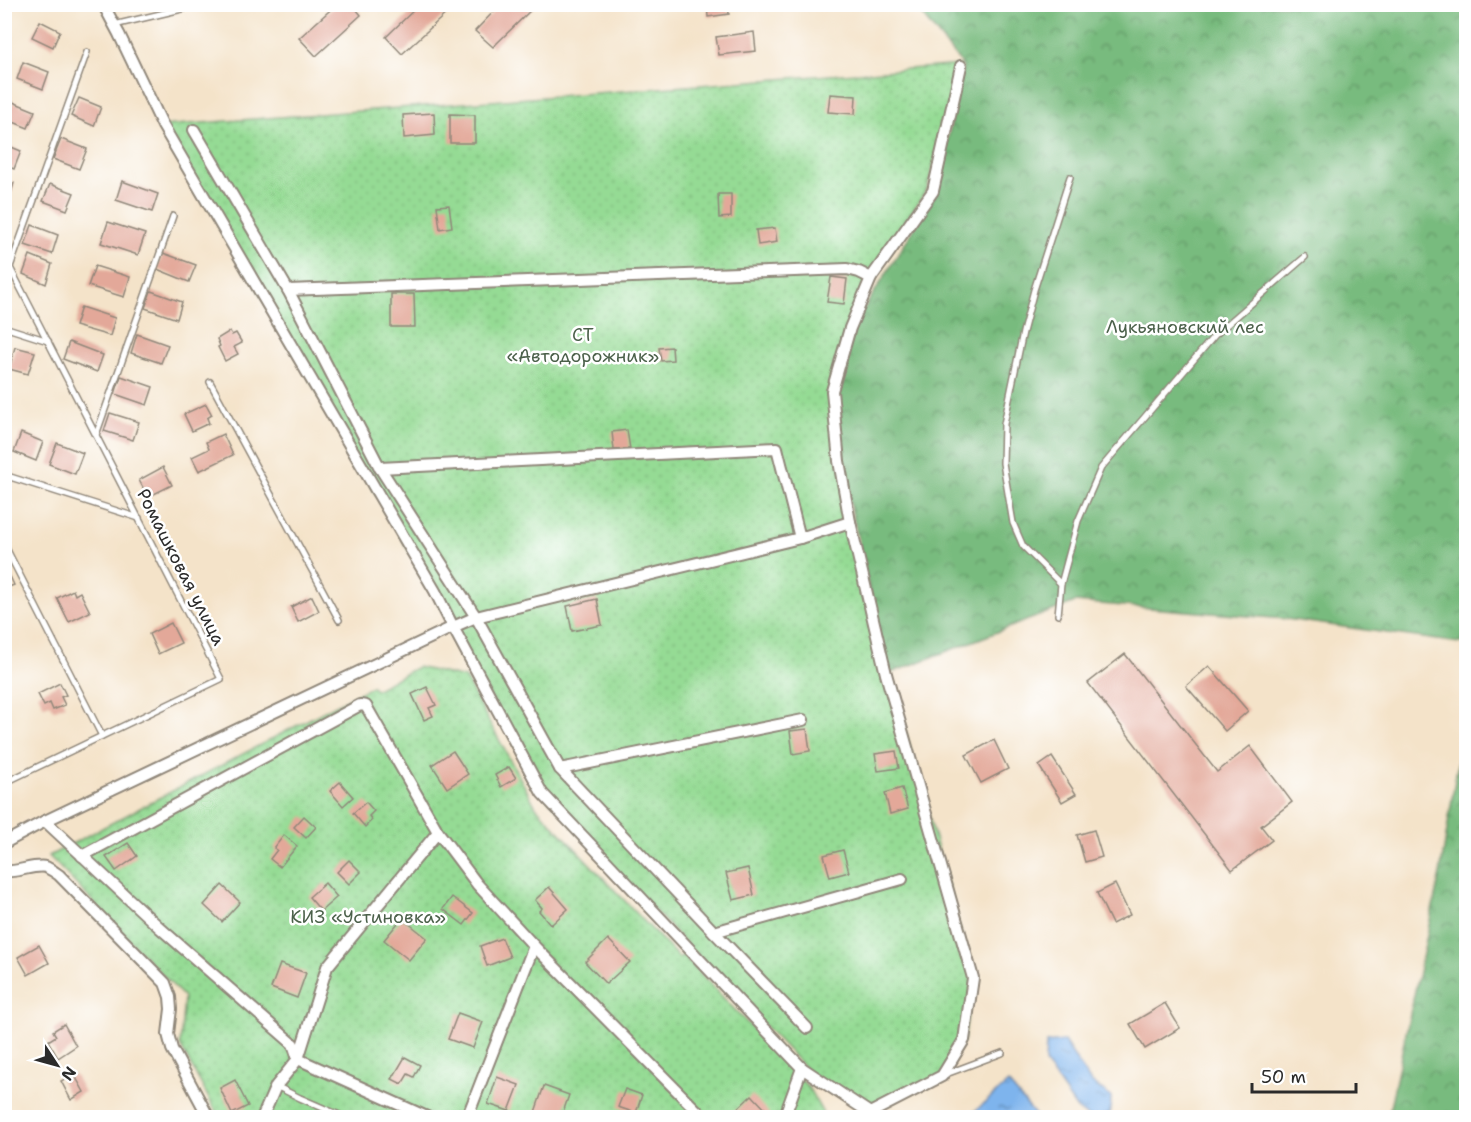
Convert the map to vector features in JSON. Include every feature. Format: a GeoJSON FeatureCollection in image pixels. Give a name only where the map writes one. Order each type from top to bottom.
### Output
{"type":"FeatureCollection","features":[{"type":"Feature","properties":{"kind":"street"},"geometry":{"type":"LineString","coordinates":[[103,4],[163,126],[435,591],[542,793],[802,1068],[870,1113],[942,1076],[964,1040],[973,978],[886,674],[850,522],[839,461],[832,391],[850,327],[871,278],[933,191],[961,66]]}},
{"type":"Feature","properties":{"kind":"street"},"geometry":{"type":"LineString","coordinates":[[194,130],[288,290],[380,468],[476,617],[560,769],[807,1028]]}},
{"type":"Feature","properties":{"kind":"street"},"geometry":{"type":"LineString","coordinates":[[288,290],[847,269],[871,278]]}},
{"type":"Feature","properties":{"kind":"street"},"geometry":{"type":"LineString","coordinates":[[380,468],[777,448],[800,538]]}},
{"type":"Feature","properties":{"kind":"street"},"geometry":{"type":"LineString","coordinates":[[4,843],[45,821],[476,617],[800,538],[850,522]]}},
{"type":"Feature","properties":{"kind":"street"},"geometry":{"type":"LineString","coordinates":[[82,856],[360,705],[366,706],[438,832],[477,884],[534,946],[705,1118]]}},
{"type":"Feature","properties":{"kind":"street"},"geometry":{"type":"LineString","coordinates":[[560,769],[803,720]]}},
{"type":"Feature","properties":{"kind":"street"},"geometry":{"type":"LineString","coordinates":[[45,821],[160,928],[293,1044],[298,1059],[429,1118]]}},
{"type":"Feature","properties":{"kind":"street"},"geometry":{"type":"LineString","coordinates":[[262,1118],[276,1086],[298,1059],[327,967],[438,832]]}},
{"type":"Feature","properties":{"kind":"street"},"geometry":{"type":"LineString","coordinates":[[4,871],[47,867],[59,875],[165,983],[170,997],[168,1034],[172,1049],[208,1118]]}},
{"type":"Feature","properties":{"kind":"street"},"geometry":{"type":"LineString","coordinates":[[714,932],[902,879]]}},
{"type":"Feature","properties":{"kind":"street"},"geometry":{"type":"LineString","coordinates":[[467,1118],[534,946]]}},
{"type":"Feature","properties":{"kind":"street"},"geometry":{"type":"LineString","coordinates":[[784,1118],[802,1068]]}},
{"type":"Feature","properties":{"kind":"lane"},"geometry":{"type":"LineString","coordinates":[[114,25],[203,4]]}},
{"type":"Feature","properties":{"kind":"lane"},"geometry":{"type":"LineString","coordinates":[[10,267],[87,52]]}},
{"type":"Feature","properties":{"kind":"lane"},"geometry":{"type":"LineString","coordinates":[[1061,584],[1023,546],[1013,523],[1003,463],[1004,424],[1023,332],[1070,177]]}},
{"type":"Feature","properties":{"kind":"lane"},"geometry":{"type":"LineString","coordinates":[[96,435],[173,216]]}},
{"type":"Feature","properties":{"kind":"lane","name":"Ромашковая улица"},"geometry":{"type":"LineString","coordinates":[[4,256],[221,679],[4,783]]}},
{"type":"Feature","properties":{"kind":"lane"},"geometry":{"type":"LineString","coordinates":[[1058,615],[1061,584],[1078,521],[1101,468],[1215,335],[1305,257]]}},
{"type":"Feature","properties":{"kind":"lane"},"geometry":{"type":"LineString","coordinates":[[4,327],[48,341]]}},
{"type":"Feature","properties":{"kind":"lane"},"geometry":{"type":"LineString","coordinates":[[210,382],[339,620]]}},
{"type":"Feature","properties":{"kind":"lane"},"geometry":{"type":"LineString","coordinates":[[4,475],[139,518]]}},
{"type":"Feature","properties":{"kind":"lane"},"geometry":{"type":"LineString","coordinates":[[4,544],[102,736]]}},
{"type":"Feature","properties":{"kind":"lane"},"geometry":{"type":"LineString","coordinates":[[942,1076],[1002,1053]]}},
{"type":"Feature","properties":{"kind":"lane"},"geometry":{"type":"LineString","coordinates":[[276,1086],[346,1118]]}},
{"type":"Feature","properties":{"kind":"green space","name":"Лукьяновский лес"},"geometry":{"type":"Polygon","coordinates":[[[914,5],[1466,5],[1466,644],[1286,619],[1075,602],[888,674],[849,498],[834,391],[852,328],[937,192],[963,66],[914,5]]]}},
{"type":"Feature","properties":{"kind":"green space","name":"СТ «Автодорожник»"},"geometry":{"type":"Polygon","coordinates":[[[960,65],[927,189],[868,277],[829,391],[849,523],[973,978],[964,1040],[942,1076],[870,1113],[810,1073],[542,793],[453,627],[163,126],[960,65]]]}},
{"type":"Feature","properties":{"kind":"green space","name":"КИЗ «Устиновка»"},"geometry":{"type":"Polygon","coordinates":[[[417,667],[465,678],[536,807],[679,958],[683,955],[808,1087],[825,1117],[219,1117],[180,1045],[184,997],[49,856],[372,686],[375,690],[417,667]]]}},
{"type":"Feature","properties":{"kind":"green space"},"geometry":{"type":"Polygon","coordinates":[[[1466,711],[1466,1117],[1388,1117],[1440,874],[1466,711]]]}},
{"type":"Feature","properties":{"kind":"water"},"geometry":{"type":"Polygon","coordinates":[[[1064,1041],[1090,1081],[1111,1097],[1110,1114],[1088,1117],[1077,1109],[1045,1063],[1046,1043],[1064,1041]]]}},
{"type":"Feature","properties":{"kind":"water"},"geometry":{"type":"Polygon","coordinates":[[[1008,1083],[1037,1117],[968,1117],[1008,1083]]]}},
{"type":"Feature","properties":{"kind":"building"},"geometry":{"type":"Polygon","coordinates":[[[337,4],[352,4],[361,15],[316,56],[299,38],[337,4]]]}},
{"type":"Feature","properties":{"kind":"building"},"geometry":{"type":"Polygon","coordinates":[[[420,4],[444,4],[450,10],[402,54],[386,37],[420,4]]]}},
{"type":"Feature","properties":{"kind":"building"},"geometry":{"type":"Polygon","coordinates":[[[501,4],[537,4],[493,47],[475,31],[501,4]]]}},
{"type":"Feature","properties":{"kind":"building"},"geometry":{"type":"Polygon","coordinates":[[[707,4],[728,4],[729,14],[708,17],[707,4]]]}},
{"type":"Feature","properties":{"kind":"building"},"geometry":{"type":"Polygon","coordinates":[[[40,21],[60,31],[53,47],[32,37],[40,21]]]}},
{"type":"Feature","properties":{"kind":"building"},"geometry":{"type":"Polygon","coordinates":[[[754,32],[756,51],[719,55],[716,37],[754,32]]]}},
{"type":"Feature","properties":{"kind":"building"},"geometry":{"type":"Polygon","coordinates":[[[23,62],[49,72],[43,89],[17,79],[23,62]]]}},
{"type":"Feature","properties":{"kind":"building"},"geometry":{"type":"Polygon","coordinates":[[[830,94],[856,96],[855,114],[828,112],[830,94]]]}},
{"type":"Feature","properties":{"kind":"building"},"geometry":{"type":"Polygon","coordinates":[[[79,98],[101,107],[94,126],[71,116],[79,98]]]}},
{"type":"Feature","properties":{"kind":"building"},"geometry":{"type":"Polygon","coordinates":[[[13,102],[35,111],[28,128],[6,119],[13,102]]]}},
{"type":"Feature","properties":{"kind":"building"},"geometry":{"type":"Polygon","coordinates":[[[434,113],[435,135],[404,138],[403,115],[434,113]]]}},
{"type":"Feature","properties":{"kind":"building"},"geometry":{"type":"Polygon","coordinates":[[[450,114],[475,115],[475,143],[450,143],[450,114]]]}},
{"type":"Feature","properties":{"kind":"building"},"geometry":{"type":"Polygon","coordinates":[[[61,139],[87,149],[79,169],[53,159],[61,139]]]}},
{"type":"Feature","properties":{"kind":"building"},"geometry":{"type":"Polygon","coordinates":[[[4,144],[21,151],[14,169],[4,165],[4,144]]]}},
{"type":"Feature","properties":{"kind":"building"},"geometry":{"type":"Polygon","coordinates":[[[4,180],[14,183],[9,200],[4,199],[4,180]]]}},
{"type":"Feature","properties":{"kind":"building"},"geometry":{"type":"Polygon","coordinates":[[[122,181],[158,194],[152,212],[116,200],[122,181]]]}},
{"type":"Feature","properties":{"kind":"building"},"geometry":{"type":"Polygon","coordinates":[[[50,184],[74,193],[67,210],[43,201],[50,184]]]}},
{"type":"Feature","properties":{"kind":"building"},"geometry":{"type":"Polygon","coordinates":[[[718,194],[731,194],[731,217],[719,218],[718,194]]]}},
{"type":"Feature","properties":{"kind":"building"},"geometry":{"type":"Polygon","coordinates":[[[449,205],[452,227],[440,229],[437,206],[449,205]]]}},
{"type":"Feature","properties":{"kind":"building"},"geometry":{"type":"Polygon","coordinates":[[[108,222],[145,234],[138,255],[101,243],[108,222]]]}},
{"type":"Feature","properties":{"kind":"building"},"geometry":{"type":"Polygon","coordinates":[[[32,225],[58,235],[52,254],[25,245],[32,225]]]}},
{"type":"Feature","properties":{"kind":"building"},"geometry":{"type":"Polygon","coordinates":[[[775,228],[777,242],[758,245],[756,230],[775,228]]]}},
{"type":"Feature","properties":{"kind":"building"},"geometry":{"type":"Polygon","coordinates":[[[163,253],[196,265],[189,282],[157,269],[163,253]]]}},
{"type":"Feature","properties":{"kind":"building"},"geometry":{"type":"Polygon","coordinates":[[[30,255],[52,264],[46,284],[23,274],[30,255]]]}},
{"type":"Feature","properties":{"kind":"building"},"geometry":{"type":"Polygon","coordinates":[[[95,266],[130,277],[124,297],[88,286],[95,266]]]}},
{"type":"Feature","properties":{"kind":"building"},"geometry":{"type":"Polygon","coordinates":[[[831,277],[847,279],[844,304],[827,302],[831,277]]]}},
{"type":"Feature","properties":{"kind":"building"},"geometry":{"type":"Polygon","coordinates":[[[151,291],[182,302],[177,319],[145,308],[151,291]]]}},
{"type":"Feature","properties":{"kind":"building"},"geometry":{"type":"Polygon","coordinates":[[[391,294],[414,294],[415,327],[391,327],[391,294]]]}},
{"type":"Feature","properties":{"kind":"building"},"geometry":{"type":"Polygon","coordinates":[[[81,307],[115,318],[110,336],[75,326],[81,307]]]}},
{"type":"Feature","properties":{"kind":"building"},"geometry":{"type":"Polygon","coordinates":[[[230,331],[232,335],[236,333],[242,343],[234,347],[238,354],[225,361],[217,339],[230,331]]]}},
{"type":"Feature","properties":{"kind":"building"},"geometry":{"type":"Polygon","coordinates":[[[137,334],[168,345],[161,363],[131,353],[137,334]]]}},
{"type":"Feature","properties":{"kind":"building"},"geometry":{"type":"Polygon","coordinates":[[[69,342],[103,355],[97,372],[63,359],[69,342]]]}},
{"type":"Feature","properties":{"kind":"building"},"geometry":{"type":"Polygon","coordinates":[[[15,347],[35,352],[28,374],[9,369],[15,347]]]}},
{"type":"Feature","properties":{"kind":"building"},"geometry":{"type":"Polygon","coordinates":[[[672,347],[673,360],[661,361],[659,348],[672,347]]]}},
{"type":"Feature","properties":{"kind":"building"},"geometry":{"type":"Polygon","coordinates":[[[121,376],[153,387],[147,405],[115,394],[121,376]]]}},
{"type":"Feature","properties":{"kind":"building"},"geometry":{"type":"Polygon","coordinates":[[[206,404],[212,415],[207,418],[209,423],[192,431],[184,414],[206,404]]]}},
{"type":"Feature","properties":{"kind":"building"},"geometry":{"type":"Polygon","coordinates":[[[110,413],[139,422],[133,440],[104,431],[110,413]]]}},
{"type":"Feature","properties":{"kind":"building"},"geometry":{"type":"Polygon","coordinates":[[[627,430],[630,449],[614,450],[612,432],[627,430]]]}},
{"type":"Feature","properties":{"kind":"building"},"geometry":{"type":"Polygon","coordinates":[[[21,433],[43,442],[36,461],[14,452],[21,433]]]}},
{"type":"Feature","properties":{"kind":"building"},"geometry":{"type":"Polygon","coordinates":[[[223,434],[233,455],[199,471],[192,457],[209,449],[206,442],[223,434]]]}},
{"type":"Feature","properties":{"kind":"building"},"geometry":{"type":"Polygon","coordinates":[[[57,443],[83,453],[75,474],[49,464],[57,443]]]}},
{"type":"Feature","properties":{"kind":"building"},"geometry":{"type":"Polygon","coordinates":[[[163,467],[172,485],[148,497],[139,480],[163,467]]]}},
{"type":"Feature","properties":{"kind":"building"},"geometry":{"type":"Polygon","coordinates":[[[4,563],[14,585],[4,589],[4,563]]]}},
{"type":"Feature","properties":{"kind":"building"},"geometry":{"type":"Polygon","coordinates":[[[73,590],[75,595],[80,592],[90,612],[69,622],[57,598],[73,590]]]}},
{"type":"Feature","properties":{"kind":"building"},"geometry":{"type":"Polygon","coordinates":[[[312,596],[319,611],[298,622],[291,607],[312,596]]]}},
{"type":"Feature","properties":{"kind":"building"},"geometry":{"type":"Polygon","coordinates":[[[597,599],[602,625],[572,631],[567,606],[597,599]]]}},
{"type":"Feature","properties":{"kind":"building"},"geometry":{"type":"Polygon","coordinates":[[[171,623],[181,643],[158,654],[149,634],[171,623]]]}},
{"type":"Feature","properties":{"kind":"building"},"geometry":{"type":"Polygon","coordinates":[[[1125,654],[1217,772],[1250,746],[1292,802],[1261,826],[1272,840],[1232,870],[1088,683],[1125,654]]]}},
{"type":"Feature","properties":{"kind":"building"},"geometry":{"type":"Polygon","coordinates":[[[1209,666],[1248,711],[1225,731],[1186,686],[1209,666]]]}},
{"type":"Feature","properties":{"kind":"building"},"geometry":{"type":"Polygon","coordinates":[[[60,683],[66,695],[61,697],[65,705],[53,710],[50,703],[44,706],[38,694],[60,683]]]}},
{"type":"Feature","properties":{"kind":"building"},"geometry":{"type":"Polygon","coordinates":[[[427,687],[436,705],[429,708],[433,716],[424,720],[412,694],[427,687]]]}},
{"type":"Feature","properties":{"kind":"building"},"geometry":{"type":"Polygon","coordinates":[[[807,729],[810,751],[793,754],[790,731],[807,729]]]}},
{"type":"Feature","properties":{"kind":"building"},"geometry":{"type":"Polygon","coordinates":[[[994,740],[1008,769],[981,783],[966,755],[994,740]]]}},
{"type":"Feature","properties":{"kind":"building"},"geometry":{"type":"Polygon","coordinates":[[[453,751],[468,774],[447,788],[432,765],[453,751]]]}},
{"type":"Feature","properties":{"kind":"building"},"geometry":{"type":"Polygon","coordinates":[[[896,751],[899,768],[878,771],[875,754],[896,751]]]}},
{"type":"Feature","properties":{"kind":"building"},"geometry":{"type":"Polygon","coordinates":[[[1052,757],[1076,794],[1062,802],[1039,766],[1052,757]]]}},
{"type":"Feature","properties":{"kind":"building"},"geometry":{"type":"Polygon","coordinates":[[[509,767],[516,778],[501,787],[495,775],[509,767]]]}},
{"type":"Feature","properties":{"kind":"building"},"geometry":{"type":"Polygon","coordinates":[[[340,782],[353,797],[343,806],[330,791],[340,782]]]}},
{"type":"Feature","properties":{"kind":"building"},"geometry":{"type":"Polygon","coordinates":[[[902,788],[908,809],[890,814],[885,793],[902,788]]]}},
{"type":"Feature","properties":{"kind":"building"},"geometry":{"type":"Polygon","coordinates":[[[366,802],[374,811],[369,816],[372,820],[365,827],[353,813],[366,802]]]}},
{"type":"Feature","properties":{"kind":"building"},"geometry":{"type":"Polygon","coordinates":[[[304,816],[316,827],[306,838],[294,827],[304,816]]]}},
{"type":"Feature","properties":{"kind":"building"},"geometry":{"type":"Polygon","coordinates":[[[1094,830],[1102,857],[1085,862],[1077,835],[1094,830]]]}},
{"type":"Feature","properties":{"kind":"building"},"geometry":{"type":"Polygon","coordinates":[[[284,835],[297,846],[280,867],[270,859],[277,850],[274,848],[284,835]]]}},
{"type":"Feature","properties":{"kind":"building"},"geometry":{"type":"Polygon","coordinates":[[[128,843],[137,856],[116,871],[106,857],[128,843]]]}},
{"type":"Feature","properties":{"kind":"building"},"geometry":{"type":"Polygon","coordinates":[[[843,850],[849,872],[830,877],[824,855],[843,850]]]}},
{"type":"Feature","properties":{"kind":"building"},"geometry":{"type":"Polygon","coordinates":[[[349,860],[361,872],[349,884],[337,872],[349,860]]]}},
{"type":"Feature","properties":{"kind":"building"},"geometry":{"type":"Polygon","coordinates":[[[748,868],[754,895],[733,900],[726,873],[748,868]]]}},
{"type":"Feature","properties":{"kind":"building"},"geometry":{"type":"Polygon","coordinates":[[[325,883],[337,897],[321,911],[309,897],[325,883]]]}},
{"type":"Feature","properties":{"kind":"building"},"geometry":{"type":"Polygon","coordinates":[[[1115,884],[1130,915],[1112,924],[1097,893],[1115,884]]]}},
{"type":"Feature","properties":{"kind":"building"},"geometry":{"type":"Polygon","coordinates":[[[222,885],[240,902],[222,922],[204,905],[222,885]]]}},
{"type":"Feature","properties":{"kind":"building"},"geometry":{"type":"Polygon","coordinates":[[[549,887],[568,909],[551,925],[539,911],[542,908],[535,900],[549,887]]]}},
{"type":"Feature","properties":{"kind":"building"},"geometry":{"type":"Polygon","coordinates":[[[452,897],[473,913],[464,925],[443,909],[452,897]]]}},
{"type":"Feature","properties":{"kind":"building"},"geometry":{"type":"Polygon","coordinates":[[[402,918],[427,938],[409,960],[384,940],[402,918]]]}},
{"type":"Feature","properties":{"kind":"building"},"geometry":{"type":"Polygon","coordinates":[[[502,938],[510,957],[487,966],[480,946],[502,938]]]}},
{"type":"Feature","properties":{"kind":"building"},"geometry":{"type":"Polygon","coordinates":[[[608,939],[630,962],[606,984],[585,962],[608,939]]]}},
{"type":"Feature","properties":{"kind":"building"},"geometry":{"type":"Polygon","coordinates":[[[39,945],[49,963],[28,975],[18,957],[39,945]]]}},
{"type":"Feature","properties":{"kind":"building"},"geometry":{"type":"Polygon","coordinates":[[[280,964],[306,973],[297,998],[271,988],[280,964]]]}},
{"type":"Feature","properties":{"kind":"building"},"geometry":{"type":"Polygon","coordinates":[[[1165,1003],[1180,1028],[1145,1049],[1130,1024],[1165,1003]]]}},
{"type":"Feature","properties":{"kind":"building"},"geometry":{"type":"Polygon","coordinates":[[[458,1013],[483,1022],[473,1048],[448,1039],[458,1013]]]}},
{"type":"Feature","properties":{"kind":"building"},"geometry":{"type":"Polygon","coordinates":[[[64,1024],[76,1046],[58,1058],[48,1041],[56,1036],[53,1031],[64,1024]]]}},
{"type":"Feature","properties":{"kind":"building"},"geometry":{"type":"Polygon","coordinates":[[[405,1057],[420,1065],[414,1077],[408,1074],[402,1084],[392,1079],[405,1057]]]}},
{"type":"Feature","properties":{"kind":"building"},"geometry":{"type":"Polygon","coordinates":[[[74,1074],[84,1092],[71,1100],[61,1081],[74,1074]]]}},
{"type":"Feature","properties":{"kind":"building"},"geometry":{"type":"Polygon","coordinates":[[[497,1077],[519,1085],[509,1111],[488,1104],[497,1077]]]}},
{"type":"Feature","properties":{"kind":"building"},"geometry":{"type":"Polygon","coordinates":[[[235,1080],[248,1106],[232,1114],[220,1088],[235,1080]]]}},
{"type":"Feature","properties":{"kind":"building"},"geometry":{"type":"Polygon","coordinates":[[[544,1086],[569,1095],[561,1118],[533,1118],[544,1086]]]}},
{"type":"Feature","properties":{"kind":"building"},"geometry":{"type":"Polygon","coordinates":[[[625,1089],[642,1095],[636,1113],[618,1107],[625,1089]]]}},
{"type":"Feature","properties":{"kind":"building"},"geometry":{"type":"Polygon","coordinates":[[[752,1095],[769,1113],[765,1118],[735,1118],[732,1114],[752,1095]]]}}]}
